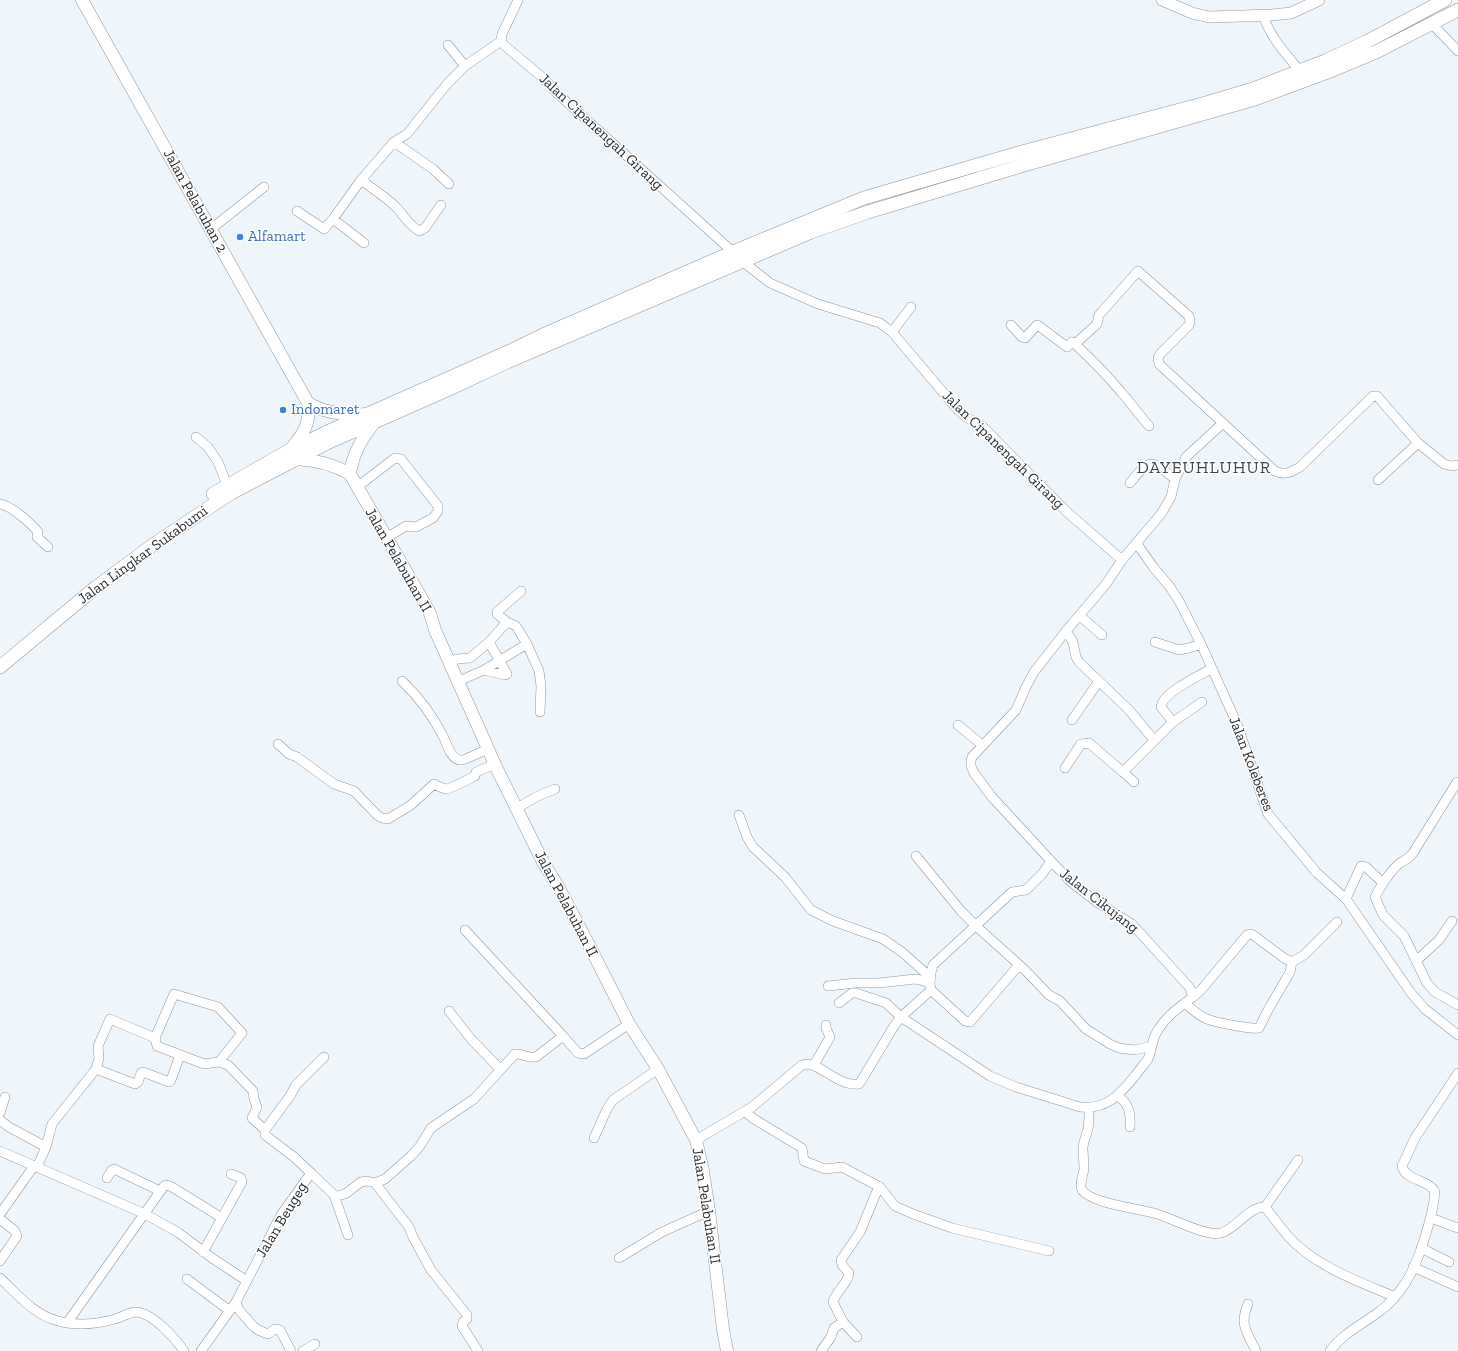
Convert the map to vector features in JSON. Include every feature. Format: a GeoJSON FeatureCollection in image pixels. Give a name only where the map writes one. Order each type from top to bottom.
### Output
{"type":"FeatureCollection","features":[{"type":"Feature","properties":{"kind":"main road","name":"Jalan Pelabuhan 2"},"geometry":{"type":"LineString","coordinates":[[82,0],[308,403]]}},
{"type":"Feature","properties":{"kind":"main road"},"geometry":{"type":"LineString","coordinates":[[1254,94],[1300,71],[1325,62],[1368,41],[1445,0]]}},
{"type":"Feature","properties":{"kind":"main road"},"geometry":{"type":"LineString","coordinates":[[290,454],[329,442],[373,418],[546,339],[738,257],[868,212],[1328,72],[1376,52],[1458,10]]}},
{"type":"Feature","properties":{"kind":"main road"},"geometry":{"type":"LineString","coordinates":[[308,403],[317,408],[333,413],[373,418]]}},
{"type":"Feature","properties":{"kind":"main road"},"geometry":{"type":"LineString","coordinates":[[290,454],[308,423],[310,413],[308,403]]}},
{"type":"Feature","properties":{"kind":"main road"},"geometry":{"type":"LineString","coordinates":[[290,454],[337,467],[350,474],[352,460],[373,418]]}},
{"type":"Feature","properties":{"kind":"main road","name":"Jalan Lingkar Sukabumi"},"geometry":{"type":"LineString","coordinates":[[1,662],[136,546],[227,485],[290,454]]}},
{"type":"Feature","properties":{"kind":"main road","name":"Jalan Lingkar Sukabumi"},"geometry":{"type":"LineString","coordinates":[[53,616],[95,588],[153,545],[290,454]]}},
{"type":"Feature","properties":{"kind":"main road","name":"Jalan Pelabuhan II"},"geometry":{"type":"LineString","coordinates":[[350,474],[430,613],[435,630],[488,749],[544,863],[629,1024],[658,1069],[696,1140],[703,1171],[727,1351]]}},
{"type":"Feature","properties":{"kind":"street"},"geometry":{"type":"LineString","coordinates":[[297,211],[324,228],[333,219],[361,180],[394,142],[407,134],[447,84],[465,66],[501,41],[502,34],[518,0]]}},
{"type":"Feature","properties":{"kind":"street"},"geometry":{"type":"LineString","coordinates":[[1162,0],[1192,13],[1209,17],[1292,13],[1319,0]]}},
{"type":"Feature","properties":{"kind":"street"},"geometry":{"type":"LineString","coordinates":[[1263,15],[1265,24],[1300,71]]}},
{"type":"Feature","properties":{"kind":"street"},"geometry":{"type":"LineString","coordinates":[[1432,24],[1458,51]]}},
{"type":"Feature","properties":{"kind":"street","name":"Jalan Cipanengah Girang"},"geometry":{"type":"LineString","coordinates":[[501,41],[508,50],[517,55],[543,78],[558,94],[717,236],[738,257],[770,283],[832,309],[875,321],[892,332],[958,410],[966,417],[982,426],[1068,512],[1122,560]]}},
{"type":"Feature","properties":{"kind":"street"},"geometry":{"type":"LineString","coordinates":[[448,45],[465,66]]}},
{"type":"Feature","properties":{"kind":"street"},"geometry":{"type":"LineString","coordinates":[[394,142],[433,170],[449,184]]}},
{"type":"Feature","properties":{"kind":"street"},"geometry":{"type":"LineString","coordinates":[[361,180],[389,201],[398,209],[408,222],[419,231],[425,228],[441,205]]}},
{"type":"Feature","properties":{"kind":"street"},"geometry":{"type":"LineString","coordinates":[[211,229],[264,187]]}},
{"type":"Feature","properties":{"kind":"street"},"geometry":{"type":"LineString","coordinates":[[333,219],[364,243]]}},
{"type":"Feature","properties":{"kind":"street"},"geometry":{"type":"LineString","coordinates":[[1075,344],[1097,324],[1099,314],[1138,271],[1189,316],[1189,325],[1160,354],[1158,358],[1159,364],[1275,471],[1288,474],[1300,466],[1373,396],[1378,396],[1382,400],[1392,414],[1418,443],[1444,464],[1452,466],[1458,465]]}},
{"type":"Feature","properties":{"kind":"street"},"geometry":{"type":"LineString","coordinates":[[892,332],[911,307]]}},
{"type":"Feature","properties":{"kind":"street"},"geometry":{"type":"LineString","coordinates":[[1011,326],[1025,338],[1037,325],[1067,347],[1072,342],[1075,344],[1093,361],[1150,426]]}},
{"type":"Feature","properties":{"kind":"street","name":"Jalan Cikujang"},"geometry":{"type":"LineString","coordinates":[[1193,997],[1187,984],[1132,924],[1098,903],[1071,882],[1051,861],[992,797],[974,773],[971,766],[971,761],[972,757],[982,745],[1016,710],[1034,672],[1106,584],[1122,560],[1161,514],[1171,497],[1175,479],[1186,457],[1223,423]]}},
{"type":"Feature","properties":{"kind":"street"},"geometry":{"type":"LineString","coordinates":[[196,437],[208,447],[218,462],[227,485]]}},
{"type":"Feature","properties":{"kind":"street"},"geometry":{"type":"LineString","coordinates":[[1378,480],[1418,443]]}},
{"type":"Feature","properties":{"kind":"street"},"geometry":{"type":"LineString","coordinates":[[357,487],[395,458],[398,458],[401,459],[438,506],[438,511],[433,518],[416,527],[406,526],[386,538]]}},
{"type":"Feature","properties":{"kind":"street"},"geometry":{"type":"LineString","coordinates":[[1130,483],[1145,465],[1151,463],[1155,464],[1175,479]]}},
{"type":"Feature","properties":{"kind":"street"},"geometry":{"type":"LineString","coordinates":[[0,504],[6,505],[30,523],[38,532],[37,537],[48,547]]}},
{"type":"Feature","properties":{"kind":"street","name":"Jalan Koleberes"},"geometry":{"type":"LineString","coordinates":[[1137,544],[1173,591],[1201,644],[1237,724],[1268,814],[1317,873],[1346,899],[1411,993],[1425,1009],[1458,1035]]}},
{"type":"Feature","properties":{"kind":"street"},"geometry":{"type":"LineString","coordinates":[[521,591],[497,612],[500,617],[516,626],[527,644],[539,671],[540,712]]}},
{"type":"Feature","properties":{"kind":"street"},"geometry":{"type":"LineString","coordinates":[[1080,616],[1102,635]]}},
{"type":"Feature","properties":{"kind":"street"},"geometry":{"type":"LineString","coordinates":[[450,663],[457,659],[470,658],[489,642],[507,622]]}},
{"type":"Feature","properties":{"kind":"street"},"geometry":{"type":"LineString","coordinates":[[1066,631],[1073,642],[1076,657],[1089,672],[1129,710],[1154,740]]}},
{"type":"Feature","properties":{"kind":"street"},"geometry":{"type":"LineString","coordinates":[[484,670],[507,675],[489,642]]}},
{"type":"Feature","properties":{"kind":"street"},"geometry":{"type":"LineString","coordinates":[[1155,642],[1179,650],[1201,644]]}},
{"type":"Feature","properties":{"kind":"street"},"geometry":{"type":"LineString","coordinates":[[459,681],[484,670],[527,644]]}},
{"type":"Feature","properties":{"kind":"street"},"geometry":{"type":"LineString","coordinates":[[1173,722],[1161,707],[1161,704],[1165,698],[1181,686],[1212,669]]}},
{"type":"Feature","properties":{"kind":"street"},"geometry":{"type":"LineString","coordinates":[[402,681],[426,707],[456,759],[463,760],[488,749]]}},
{"type":"Feature","properties":{"kind":"street"},"geometry":{"type":"LineString","coordinates":[[1072,720],[1099,681]]}},
{"type":"Feature","properties":{"kind":"street"},"geometry":{"type":"LineString","coordinates":[[1123,772],[1173,722],[1202,702]]}},
{"type":"Feature","properties":{"kind":"street"},"geometry":{"type":"LineString","coordinates":[[958,725],[982,745]]}},
{"type":"Feature","properties":{"kind":"street"},"geometry":{"type":"LineString","coordinates":[[1065,768],[1081,744],[1089,743],[1134,782]]}},
{"type":"Feature","properties":{"kind":"street"},"geometry":{"type":"LineString","coordinates":[[278,744],[289,754],[334,784],[354,791],[377,815],[388,819],[411,805],[434,784],[440,787],[450,788],[475,776],[476,772],[495,764]]}},
{"type":"Feature","properties":{"kind":"street"},"geometry":{"type":"LineString","coordinates":[[1457,782],[1413,853],[1408,859],[1398,865],[1383,883],[1376,896],[1376,899],[1383,914],[1404,936],[1428,983],[1436,992],[1458,1005]]}},
{"type":"Feature","properties":{"kind":"street"},"geometry":{"type":"LineString","coordinates":[[517,808],[538,796],[555,790]]}},
{"type":"Feature","properties":{"kind":"street"},"geometry":{"type":"LineString","coordinates":[[739,815],[747,837],[754,847],[785,877],[811,910],[833,921],[876,936],[894,945],[965,1021],[970,1022],[1019,965]]}},
{"type":"Feature","properties":{"kind":"street"},"geometry":{"type":"LineString","coordinates":[[916,856],[961,911],[1025,970],[1049,995],[1060,1001],[1086,1029],[1114,1046],[1127,1050],[1136,1050],[1152,1046]]}},
{"type":"Feature","properties":{"kind":"street"},"geometry":{"type":"LineString","coordinates":[[696,1140],[745,1112],[778,1086],[798,1067],[807,1063],[814,1065],[843,1083],[852,1085],[859,1084],[894,1026],[930,984],[933,965],[1012,892],[1026,890],[1043,873],[1051,861]]}},
{"type":"Feature","properties":{"kind":"street"},"geometry":{"type":"LineString","coordinates":[[1346,899],[1361,866],[1366,867],[1383,883]]}},
{"type":"Feature","properties":{"kind":"street"},"geometry":{"type":"LineString","coordinates":[[1416,961],[1438,940],[1452,921]]}},
{"type":"Feature","properties":{"kind":"street"},"geometry":{"type":"LineString","coordinates":[[1292,962],[1304,956],[1338,922]]}},
{"type":"Feature","properties":{"kind":"street"},"geometry":{"type":"LineString","coordinates":[[465,930],[578,1053],[584,1054],[629,1024]]}},
{"type":"Feature","properties":{"kind":"street"},"geometry":{"type":"LineString","coordinates":[[839,1003],[852,993],[856,993],[886,1003],[902,1017],[999,1081],[1085,1108],[1104,1105],[1117,1096],[1143,1066],[1148,1058],[1155,1035],[1171,1013],[1201,990],[1222,963],[1238,948],[1247,935],[1253,935],[1269,945],[1284,958],[1292,962]]}},
{"type":"Feature","properties":{"kind":"street"},"geometry":{"type":"LineString","coordinates":[[1185,1003],[1196,1014],[1212,1022],[1259,1028],[1290,972],[1292,962]]}},
{"type":"Feature","properties":{"kind":"street"},"geometry":{"type":"LineString","coordinates":[[828,986],[915,979],[930,984]]}},
{"type":"Feature","properties":{"kind":"street"},"geometry":{"type":"LineString","coordinates":[[219,1062],[242,1034],[220,1009],[214,1005],[174,994],[156,1038],[157,1046],[204,1064],[219,1062],[232,1067],[253,1091],[257,1107],[252,1118],[265,1130],[265,1135],[294,1157],[311,1173]]}},
{"type":"Feature","properties":{"kind":"street"},"geometry":{"type":"LineString","coordinates":[[449,1011],[471,1039],[500,1069]]}},
{"type":"Feature","properties":{"kind":"street"},"geometry":{"type":"LineString","coordinates":[[0,1214],[35,1166],[46,1147],[52,1124],[96,1069],[99,1059],[98,1046],[111,1018],[156,1038]]}},
{"type":"Feature","properties":{"kind":"street"},"geometry":{"type":"LineString","coordinates":[[814,1065],[830,1037],[826,1025]]}},
{"type":"Feature","properties":{"kind":"street"},"geometry":{"type":"LineString","coordinates":[[348,1235],[334,1195],[337,1196],[344,1194],[362,1182],[367,1181],[375,1183],[385,1179],[405,1162],[420,1146],[431,1128],[461,1109],[474,1098],[515,1054],[520,1053],[532,1058],[536,1057],[563,1036]]}},
{"type":"Feature","properties":{"kind":"street"},"geometry":{"type":"LineString","coordinates":[[96,1069],[135,1084],[138,1082],[143,1072],[169,1082],[180,1055]]}},
{"type":"Feature","properties":{"kind":"street"},"geometry":{"type":"LineString","coordinates":[[265,1130],[290,1096],[296,1085],[324,1057]]}},
{"type":"Feature","properties":{"kind":"street"},"geometry":{"type":"LineString","coordinates":[[594,1138],[607,1109],[614,1100],[658,1069]]}},
{"type":"Feature","properties":{"kind":"street"},"geometry":{"type":"LineString","coordinates":[[1330,1351],[1338,1341],[1379,1312],[1395,1297],[1407,1280],[1421,1248],[1431,1218],[1435,1194],[1434,1189],[1407,1174],[1402,1166],[1415,1138],[1458,1073]]}},
{"type":"Feature","properties":{"kind":"street"},"geometry":{"type":"LineString","coordinates":[[1117,1096],[1123,1100],[1126,1105],[1131,1117],[1130,1127]]}},
{"type":"Feature","properties":{"kind":"street"},"geometry":{"type":"LineString","coordinates":[[0,1113],[5,1097]]}},
{"type":"Feature","properties":{"kind":"street"},"geometry":{"type":"LineString","coordinates":[[1085,1108],[1088,1129],[1083,1147],[1084,1166],[1081,1182],[1082,1189],[1087,1195],[1108,1203],[1157,1214],[1211,1233],[1221,1233],[1253,1210],[1260,1207],[1265,1208],[1288,1237],[1306,1252],[1334,1269],[1395,1297]]}},
{"type":"Feature","properties":{"kind":"street"},"geometry":{"type":"LineString","coordinates":[[745,1112],[802,1148],[804,1161],[823,1169],[842,1167],[879,1186],[894,1205],[912,1214],[952,1228],[1049,1251]]}},
{"type":"Feature","properties":{"kind":"street"},"geometry":{"type":"LineString","coordinates":[[0,1120],[46,1147]]}},
{"type":"Feature","properties":{"kind":"street"},"geometry":{"type":"LineString","coordinates":[[0,1151],[145,1214],[179,1233],[203,1252],[247,1281]]}},
{"type":"Feature","properties":{"kind":"street"},"geometry":{"type":"LineString","coordinates":[[1265,1208],[1298,1160]]}},
{"type":"Feature","properties":{"kind":"street"},"geometry":{"type":"LineString","coordinates":[[107,1178],[114,1169],[160,1191]]}},
{"type":"Feature","properties":{"kind":"street","name":"Jalan Beugeg"},"geometry":{"type":"LineString","coordinates":[[201,1351],[236,1302],[281,1215],[311,1173],[334,1195]]}},
{"type":"Feature","properties":{"kind":"street"},"geometry":{"type":"LineString","coordinates":[[203,1252],[242,1182],[241,1178],[231,1174]]}},
{"type":"Feature","properties":{"kind":"street"},"geometry":{"type":"LineString","coordinates":[[375,1183],[409,1227],[413,1238],[430,1270],[468,1315],[462,1326],[478,1351]]}},
{"type":"Feature","properties":{"kind":"street"},"geometry":{"type":"LineString","coordinates":[[67,1323],[164,1186],[169,1186],[222,1218]]}},
{"type":"Feature","properties":{"kind":"street"},"geometry":{"type":"LineString","coordinates":[[857,1337],[843,1322],[833,1302],[849,1273],[842,1265],[841,1260],[860,1232],[879,1186]]}},
{"type":"Feature","properties":{"kind":"street"},"geometry":{"type":"LineString","coordinates":[[619,1258],[662,1232],[708,1211]]}},
{"type":"Feature","properties":{"kind":"street"},"geometry":{"type":"LineString","coordinates":[[1431,1218],[1458,1228]]}},
{"type":"Feature","properties":{"kind":"street"},"geometry":{"type":"LineString","coordinates":[[0,1220],[15,1231],[17,1236],[0,1261]]}},
{"type":"Feature","properties":{"kind":"street"},"geometry":{"type":"LineString","coordinates":[[1421,1248],[1449,1262]]}},
{"type":"Feature","properties":{"kind":"street"},"geometry":{"type":"LineString","coordinates":[[1413,1266],[1458,1287]]}},
{"type":"Feature","properties":{"kind":"street"},"geometry":{"type":"LineString","coordinates":[[0,1278],[40,1314],[48,1318],[67,1323],[94,1323],[108,1321],[136,1312],[142,1314],[168,1331],[184,1351]]}},
{"type":"Feature","properties":{"kind":"street"},"geometry":{"type":"LineString","coordinates":[[187,1279],[230,1311]]}},
{"type":"Feature","properties":{"kind":"street"},"geometry":{"type":"LineString","coordinates":[[236,1302],[239,1310],[258,1330],[268,1334],[275,1330],[280,1330],[291,1351]]}},
{"type":"Feature","properties":{"kind":"street"},"geometry":{"type":"LineString","coordinates":[[1248,1304],[1243,1320],[1256,1351]]}},
{"type":"Feature","properties":{"kind":"street"},"geometry":{"type":"LineString","coordinates":[[821,1351],[831,1337],[834,1328],[843,1322]]}},
{"type":"Feature","properties":{"kind":"street"},"geometry":{"type":"LineString","coordinates":[[303,1351],[315,1344]]}},
{"type":"Feature","properties":{"kind":"place","name":"Alfamart"},"geometry":{"type":"Point","coordinates":[240,237]}},
{"type":"Feature","properties":{"kind":"place","name":"Indomaret"},"geometry":{"type":"Point","coordinates":[283,410]}},
{"type":"Feature","properties":{"kind":"district","name":"DAYEUHLUHUR"},"geometry":{"type":"Point","coordinates":[1204,468]}}]}
